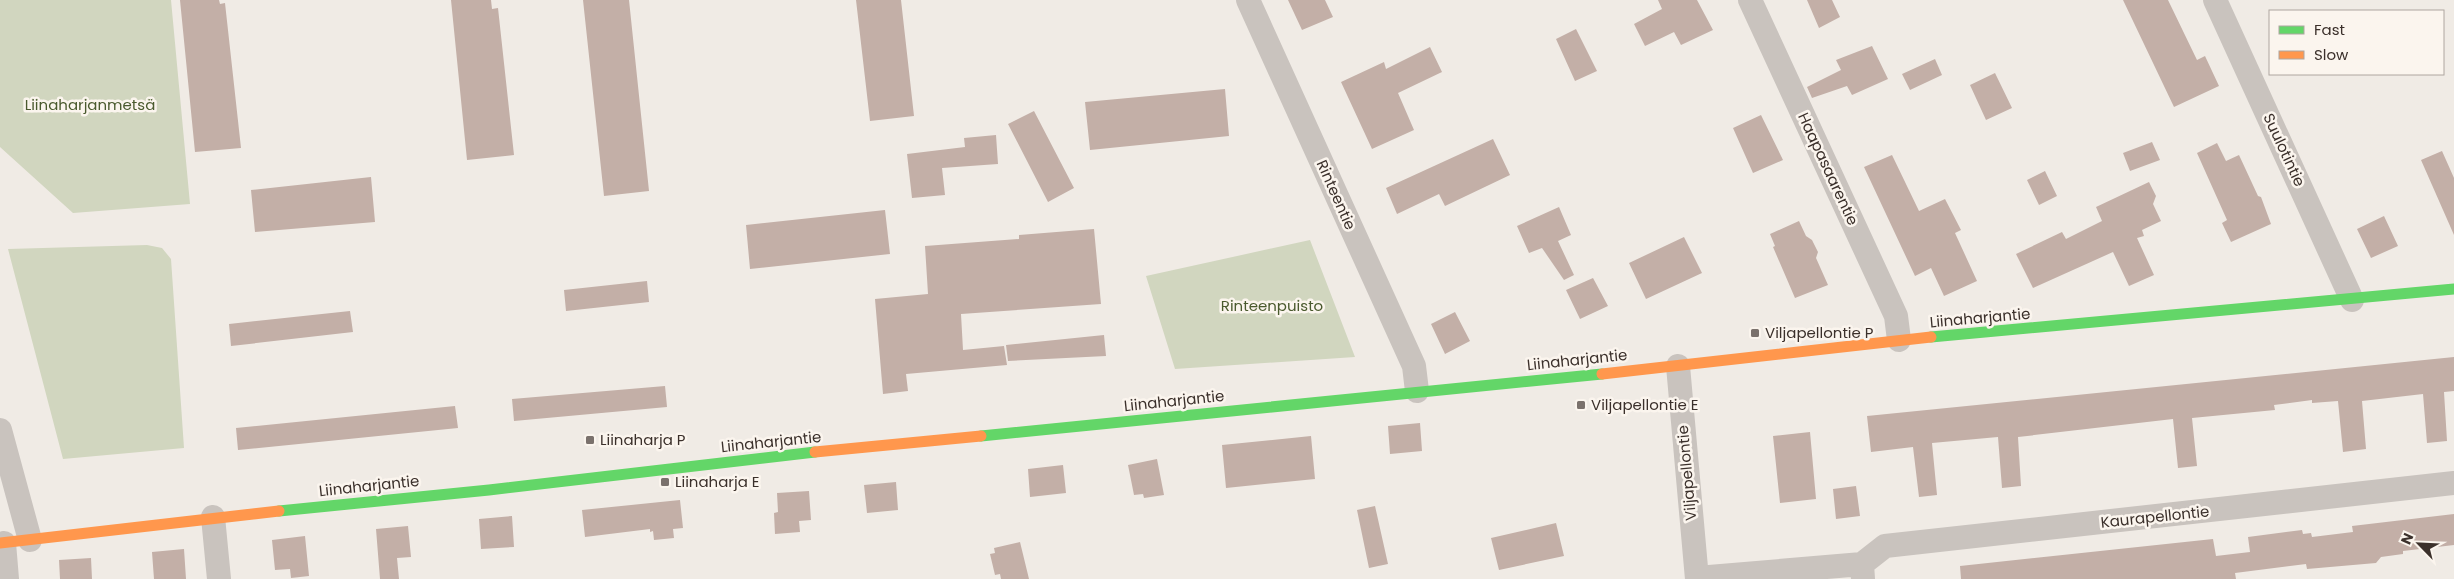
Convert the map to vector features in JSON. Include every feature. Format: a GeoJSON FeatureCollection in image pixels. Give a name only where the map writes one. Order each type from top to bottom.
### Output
{"type":"FeatureCollection","features":[{"type":"Feature","properties":{"kind":"main road","name":"Liinaharjantie"},"geometry":{"type":"LineString","coordinates":[[2,543],[212,517],[489,490],[748,459],[1678,366],[1899,340],[2352,300],[2454,289]]}},
{"type":"Feature","properties":{"kind":"street","name":"Rinteentie"},"geometry":{"type":"LineString","coordinates":[[1248,0],[1414,366],[1418,391]]}},
{"type":"Feature","properties":{"kind":"street","name":"Haapasaarentie"},"geometry":{"type":"LineString","coordinates":[[1750,0],[1896,316],[1899,340]]}},
{"type":"Feature","properties":{"kind":"street","name":"Suulotintie"},"geometry":{"type":"LineString","coordinates":[[2215,0],[2352,300]]}},
{"type":"Feature","properties":{"kind":"street","name":"Viljapellontie"},"geometry":{"type":"LineString","coordinates":[[1678,366],[1697,578]]}},
{"type":"Feature","properties":{"kind":"street"},"geometry":{"type":"LineString","coordinates":[[0,430],[30,540]]}},
{"type":"Feature","properties":{"kind":"street","name":"Kaurapellontie"},"geometry":{"type":"LineString","coordinates":[[1697,578],[1863,571],[1885,546],[2454,483]]}},
{"type":"Feature","properties":{"kind":"street"},"geometry":{"type":"LineString","coordinates":[[212,517],[219,579]]}},
{"type":"Feature","properties":{"kind":"street"},"geometry":{"type":"LineString","coordinates":[[2,543],[7,579]]}},
{"type":"Feature","properties":{"kind":"green space","name":"Liinaharjanmetsä"},"geometry":{"type":"Polygon","coordinates":[[[0,0],[171,0],[190,204],[73,213],[0,147],[0,0]]]}},
{"type":"Feature","properties":{"kind":"green space","name":"Rinteenpuisto"},"geometry":{"type":"Polygon","coordinates":[[[1310,240],[1355,357],[1175,369],[1146,276],[1310,240]]]}},
{"type":"Feature","properties":{"kind":"green space"},"geometry":{"type":"Polygon","coordinates":[[[147,245],[162,248],[171,259],[184,448],[63,459],[8,249],[147,245]]]}},
{"type":"Feature","properties":{"kind":"building"},"geometry":{"type":"Polygon","coordinates":[[[180,0],[219,0],[220,4],[225,3],[241,148],[195,152],[180,0]]]}},
{"type":"Feature","properties":{"kind":"building"},"geometry":{"type":"Polygon","coordinates":[[[451,0],[491,0],[492,9],[498,8],[514,155],[467,160],[451,0]]]}},
{"type":"Feature","properties":{"kind":"building"},"geometry":{"type":"Polygon","coordinates":[[[583,0],[629,0],[649,191],[604,196],[583,0]]]}},
{"type":"Feature","properties":{"kind":"building"},"geometry":{"type":"Polygon","coordinates":[[[856,0],[901,0],[914,116],[870,121],[856,0]]]}},
{"type":"Feature","properties":{"kind":"building"},"geometry":{"type":"Polygon","coordinates":[[[1288,0],[1325,0],[1333,17],[1302,30],[1288,0]]]}},
{"type":"Feature","properties":{"kind":"building"},"geometry":{"type":"Polygon","coordinates":[[[1658,0],[1697,0],[1713,30],[1681,45],[1674,32],[1645,46],[1634,24],[1662,9],[1658,0]]]}},
{"type":"Feature","properties":{"kind":"building"},"geometry":{"type":"Polygon","coordinates":[[[1807,0],[1832,0],[1840,17],[1819,28],[1807,0]]]}},
{"type":"Feature","properties":{"kind":"building"},"geometry":{"type":"Polygon","coordinates":[[[2123,0],[2168,0],[2197,60],[2205,56],[2219,86],[2174,107],[2123,0]]]}},
{"type":"Feature","properties":{"kind":"building"},"geometry":{"type":"Polygon","coordinates":[[[1576,29],[1597,71],[1575,81],[1556,39],[1576,29]]]}},
{"type":"Feature","properties":{"kind":"building"},"geometry":{"type":"Polygon","coordinates":[[[1872,46],[1888,79],[1852,95],[1847,86],[1812,98],[1807,87],[1841,70],[1836,60],[1872,46]]]}},
{"type":"Feature","properties":{"kind":"building"},"geometry":{"type":"Polygon","coordinates":[[[1430,47],[1442,72],[1398,93],[1414,130],[1372,149],[1341,82],[1384,62],[1386,69],[1430,47]]]}},
{"type":"Feature","properties":{"kind":"building"},"geometry":{"type":"Polygon","coordinates":[[[1935,59],[1942,75],[1910,90],[1902,74],[1935,59]]]}},
{"type":"Feature","properties":{"kind":"building"},"geometry":{"type":"Polygon","coordinates":[[[1995,73],[2012,108],[1986,120],[1970,85],[1995,73]]]}},
{"type":"Feature","properties":{"kind":"building"},"geometry":{"type":"Polygon","coordinates":[[[1225,89],[1229,136],[1090,150],[1085,102],[1225,89]]]}},
{"type":"Feature","properties":{"kind":"building"},"geometry":{"type":"Polygon","coordinates":[[[1034,111],[1074,188],[1048,202],[1008,124],[1034,111]]]}},
{"type":"Feature","properties":{"kind":"building"},"geometry":{"type":"Polygon","coordinates":[[[1761,115],[1783,160],[1753,173],[1733,128],[1761,115]]]}},
{"type":"Feature","properties":{"kind":"building"},"geometry":{"type":"Polygon","coordinates":[[[996,135],[998,164],[942,168],[945,195],[912,198],[907,154],[965,147],[964,138],[996,135]]]}},
{"type":"Feature","properties":{"kind":"building"},"geometry":{"type":"Polygon","coordinates":[[[1493,139],[1510,175],[1445,206],[1439,194],[1397,214],[1386,188],[1493,139]]]}},
{"type":"Feature","properties":{"kind":"building"},"geometry":{"type":"Polygon","coordinates":[[[2152,142],[2160,160],[2130,171],[2123,153],[2152,142]]]}},
{"type":"Feature","properties":{"kind":"building"},"geometry":{"type":"Polygon","coordinates":[[[2217,143],[2226,161],[2239,155],[2258,196],[2261,197],[2271,224],[2231,242],[2222,223],[2227,220],[2197,153],[2217,143]]]}},
{"type":"Feature","properties":{"kind":"building"},"geometry":{"type":"Polygon","coordinates":[[[2442,151],[2454,178],[2454,235],[2421,160],[2442,151]]]}},
{"type":"Feature","properties":{"kind":"building"},"geometry":{"type":"Polygon","coordinates":[[[1892,155],[1919,211],[1945,199],[1961,230],[1955,233],[1977,281],[1944,296],[1931,268],[1915,276],[1864,167],[1892,155]]]}},
{"type":"Feature","properties":{"kind":"building"},"geometry":{"type":"Polygon","coordinates":[[[2045,171],[2057,196],[2039,205],[2027,180],[2045,171]]]}},
{"type":"Feature","properties":{"kind":"building"},"geometry":{"type":"Polygon","coordinates":[[[371,177],[375,222],[255,232],[251,190],[371,177]]]}},
{"type":"Feature","properties":{"kind":"building"},"geometry":{"type":"Polygon","coordinates":[[[2149,182],[2156,196],[2153,204],[2161,221],[2142,230],[2144,236],[2137,238],[2154,275],[2129,286],[2113,252],[2033,288],[2016,254],[2062,232],[2066,239],[2102,221],[2096,207],[2149,182]]]}},
{"type":"Feature","properties":{"kind":"building"},"geometry":{"type":"Polygon","coordinates":[[[1559,207],[1571,235],[1558,241],[1574,275],[1564,280],[1542,248],[1529,253],[1517,226],[1559,207]]]}},
{"type":"Feature","properties":{"kind":"building"},"geometry":{"type":"Polygon","coordinates":[[[885,210],[890,254],[750,269],[746,225],[885,210]]]}},
{"type":"Feature","properties":{"kind":"building"},"geometry":{"type":"Polygon","coordinates":[[[2384,216],[2398,246],[2371,258],[2357,229],[2384,216]]]}},
{"type":"Feature","properties":{"kind":"building"},"geometry":{"type":"Polygon","coordinates":[[[1799,221],[1806,236],[1812,240],[1818,252],[1816,258],[1828,285],[1795,298],[1773,247],[1775,246],[1770,234],[1799,221]]]}},
{"type":"Feature","properties":{"kind":"building"},"geometry":{"type":"Polygon","coordinates":[[[1094,229],[1101,304],[961,314],[963,350],[1004,346],[1007,365],[906,374],[908,391],[883,394],[875,299],[928,294],[925,246],[1019,239],[1019,235],[1094,229]]]}},
{"type":"Feature","properties":{"kind":"building"},"geometry":{"type":"Polygon","coordinates":[[[1684,237],[1702,273],[1646,299],[1629,263],[1684,237]]]}},
{"type":"Feature","properties":{"kind":"building"},"geometry":{"type":"Polygon","coordinates":[[[1593,278],[1608,306],[1580,319],[1566,290],[1593,278]]]}},
{"type":"Feature","properties":{"kind":"building"},"geometry":{"type":"Polygon","coordinates":[[[647,281],[649,302],[566,311],[564,290],[647,281]]]}},
{"type":"Feature","properties":{"kind":"building"},"geometry":{"type":"Polygon","coordinates":[[[350,311],[353,332],[231,346],[229,324],[350,311]]]}},
{"type":"Feature","properties":{"kind":"building"},"geometry":{"type":"Polygon","coordinates":[[[1455,312],[1470,341],[1445,354],[1431,324],[1455,312]]]}},
{"type":"Feature","properties":{"kind":"building"},"geometry":{"type":"Polygon","coordinates":[[[1104,335],[1106,356],[1008,361],[1006,345],[1104,335]]]}},
{"type":"Feature","properties":{"kind":"building"},"geometry":{"type":"Polygon","coordinates":[[[2454,357],[2454,391],[2444,392],[2447,441],[2427,443],[2423,394],[2362,401],[2366,449],[2343,452],[2338,401],[2312,403],[2312,400],[2274,405],[2275,410],[2192,418],[2197,466],[2178,468],[2173,419],[2018,437],[2021,486],[2002,488],[1998,437],[1932,443],[1937,495],[1919,497],[1913,447],[1871,452],[1867,416],[2454,357]]]}},
{"type":"Feature","properties":{"kind":"building"},"geometry":{"type":"Polygon","coordinates":[[[665,386],[667,407],[514,421],[512,399],[665,386]]]}},
{"type":"Feature","properties":{"kind":"building"},"geometry":{"type":"Polygon","coordinates":[[[455,406],[458,428],[238,450],[236,428],[455,406]]]}},
{"type":"Feature","properties":{"kind":"building"},"geometry":{"type":"Polygon","coordinates":[[[1420,423],[1422,451],[1390,454],[1388,426],[1420,423]]]}},
{"type":"Feature","properties":{"kind":"building"},"geometry":{"type":"Polygon","coordinates":[[[1810,432],[1816,499],[1780,503],[1773,436],[1810,432]]]}},
{"type":"Feature","properties":{"kind":"building"},"geometry":{"type":"Polygon","coordinates":[[[1311,436],[1315,479],[1226,488],[1222,445],[1311,436]]]}},
{"type":"Feature","properties":{"kind":"building"},"geometry":{"type":"Polygon","coordinates":[[[1157,459],[1164,495],[1144,498],[1143,494],[1134,495],[1128,465],[1157,459]]]}},
{"type":"Feature","properties":{"kind":"building"},"geometry":{"type":"Polygon","coordinates":[[[1063,465],[1066,493],[1030,497],[1028,469],[1063,465]]]}},
{"type":"Feature","properties":{"kind":"building"},"geometry":{"type":"Polygon","coordinates":[[[896,482],[898,510],[867,513],[864,485],[896,482]]]}},
{"type":"Feature","properties":{"kind":"building"},"geometry":{"type":"Polygon","coordinates":[[[1856,486],[1860,516],[1836,519],[1833,489],[1856,486]]]}},
{"type":"Feature","properties":{"kind":"building"},"geometry":{"type":"Polygon","coordinates":[[[809,491],[811,520],[799,521],[800,532],[775,534],[774,513],[778,512],[777,493],[809,491]]]}},
{"type":"Feature","properties":{"kind":"building"},"geometry":{"type":"Polygon","coordinates":[[[680,500],[683,528],[673,529],[674,538],[654,540],[653,531],[650,532],[650,529],[585,537],[582,510],[680,500]]]}},
{"type":"Feature","properties":{"kind":"building"},"geometry":{"type":"Polygon","coordinates":[[[1375,506],[1388,564],[1369,568],[1357,510],[1375,506]]]}},
{"type":"Feature","properties":{"kind":"building"},"geometry":{"type":"Polygon","coordinates":[[[2454,514],[2454,545],[2403,551],[2403,554],[2381,557],[2376,563],[2307,569],[2306,564],[2235,573],[2236,579],[1961,579],[1960,566],[2213,539],[2216,556],[2250,552],[2248,537],[2302,530],[2303,534],[2311,533],[2312,537],[2353,532],[2352,526],[2454,514]]]}},
{"type":"Feature","properties":{"kind":"building"},"geometry":{"type":"Polygon","coordinates":[[[512,516],[514,547],[481,549],[479,519],[512,516]]]}},
{"type":"Feature","properties":{"kind":"building"},"geometry":{"type":"Polygon","coordinates":[[[1556,523],[1564,556],[1499,570],[1491,538],[1556,523]]]}},
{"type":"Feature","properties":{"kind":"building"},"geometry":{"type":"Polygon","coordinates":[[[408,526],[411,557],[397,558],[399,579],[380,579],[376,529],[408,526]]]}},
{"type":"Feature","properties":{"kind":"building"},"geometry":{"type":"Polygon","coordinates":[[[305,536],[309,576],[291,578],[290,569],[275,570],[272,540],[305,536]]]}},
{"type":"Feature","properties":{"kind":"building"},"geometry":{"type":"Polygon","coordinates":[[[1020,542],[1029,579],[1001,579],[1000,574],[995,575],[990,554],[995,553],[994,548],[1020,542]]]}},
{"type":"Feature","properties":{"kind":"building"},"geometry":{"type":"Polygon","coordinates":[[[184,549],[186,579],[154,579],[152,552],[184,549]]]}},
{"type":"Feature","properties":{"kind":"building"},"geometry":{"type":"Polygon","coordinates":[[[91,558],[92,579],[60,579],[59,560],[91,558]]]}},
{"type":"Feature","properties":{"kind":"traffic: fast"},"geometry":{"type":"LineString","coordinates":[[1931,337],[2454,289]]}},
{"type":"Feature","properties":{"kind":"traffic: fast"},"geometry":{"type":"LineString","coordinates":[[981,436],[1602,374]]}},
{"type":"Feature","properties":{"kind":"traffic: fast"},"geometry":{"type":"LineString","coordinates":[[279,511],[489,490],[815,452]]}},
{"type":"Feature","properties":{"kind":"traffic: slow"},"geometry":{"type":"LineString","coordinates":[[1602,374],[1931,337]]}},
{"type":"Feature","properties":{"kind":"traffic: slow"},"geometry":{"type":"LineString","coordinates":[[815,452],[981,436]]}},
{"type":"Feature","properties":{"kind":"traffic: slow"},"geometry":{"type":"LineString","coordinates":[[0,543],[279,511]]}},
{"type":"Feature","properties":{"kind":"place","name":"Viljapellontie P"},"geometry":{"type":"Point","coordinates":[1755,333]}},
{"type":"Feature","properties":{"kind":"place","name":"Viljapellontie E"},"geometry":{"type":"Point","coordinates":[1581,405]}},
{"type":"Feature","properties":{"kind":"place","name":"Liinaharja P"},"geometry":{"type":"Point","coordinates":[590,440]}},
{"type":"Feature","properties":{"kind":"place","name":"Liinaharja E"},"geometry":{"type":"Point","coordinates":[665,482]}}]}
